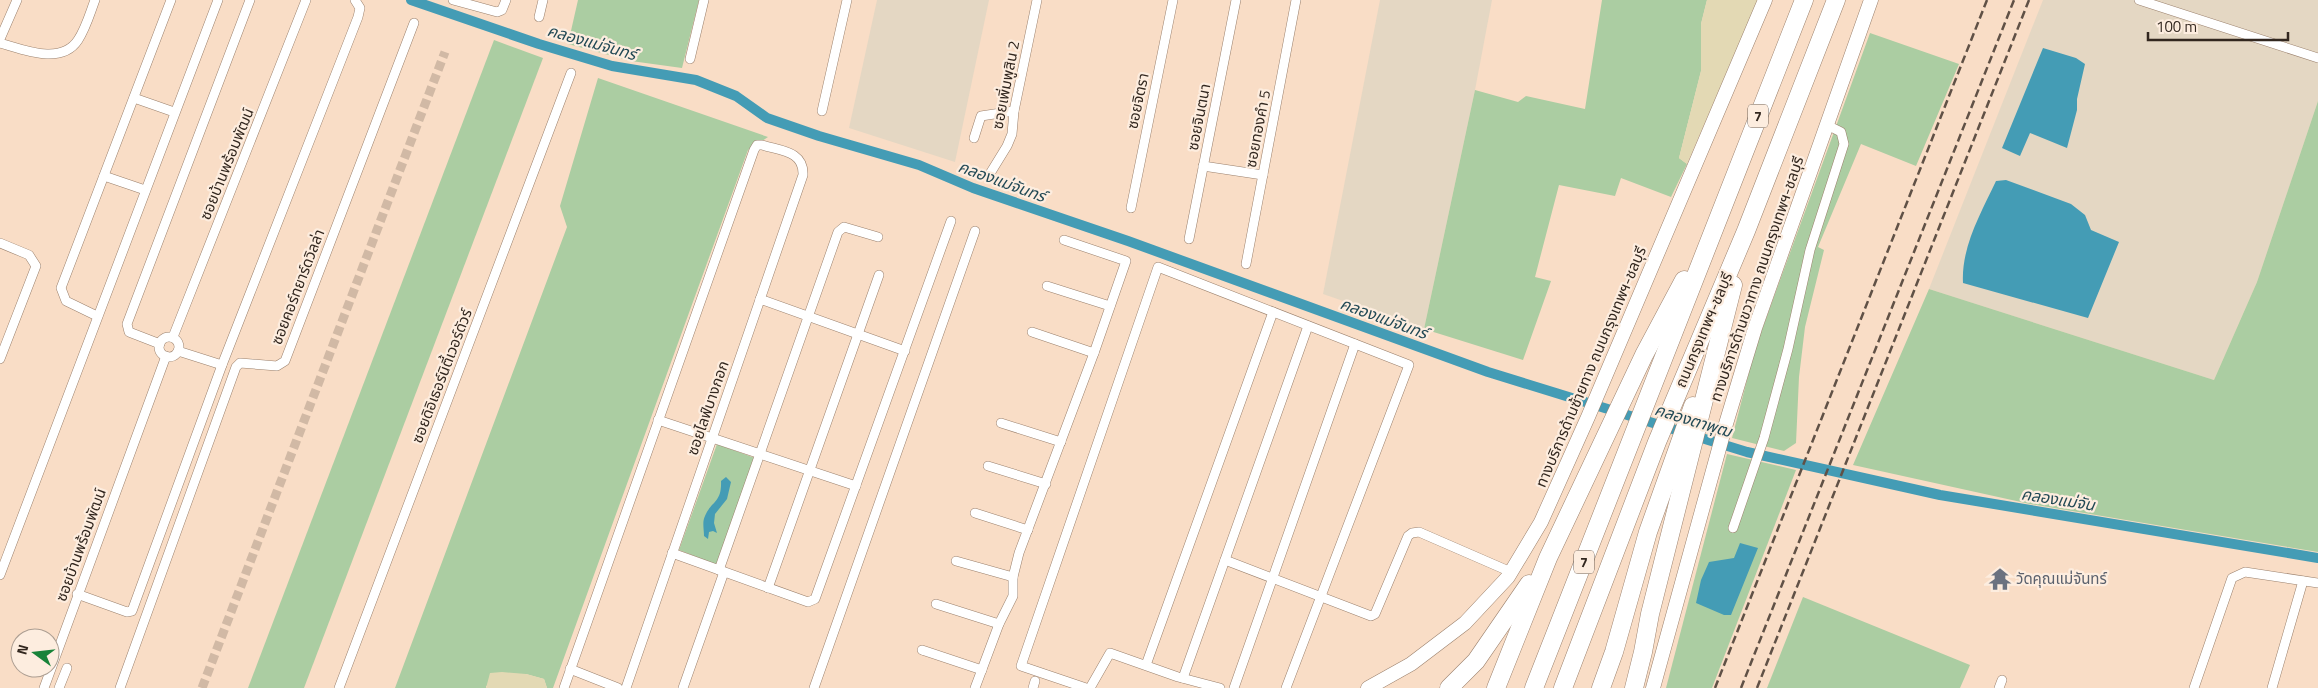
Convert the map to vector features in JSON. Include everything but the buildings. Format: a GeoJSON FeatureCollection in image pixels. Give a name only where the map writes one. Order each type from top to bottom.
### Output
{"type":"FeatureCollection","features":[{"type":"Feature","properties":{"kind":"highway","name":"ถนนกรุงเทพฯ-ชลบุรี"},"geometry":{"type":"LineString","coordinates":[[1534,688],[1804,0]]}},
{"type":"Feature","properties":{"kind":"highway","name":"ถนนกรุงเทพฯ-ชลบุรี"},"geometry":{"type":"LineString","coordinates":[[1563,688],[1657,442],[1746,231],[1836,0]]}},
{"type":"Feature","properties":{"kind":"highway"},"geometry":{"type":"LineString","coordinates":[[1496,688],[1548,558],[1608,429],[1720,213]]}},
{"type":"Feature","properties":{"kind":"highway"},"geometry":{"type":"LineString","coordinates":[[1634,688],[1683,453],[1717,348],[1746,231]]}},
{"type":"Feature","properties":{"kind":"highway"},"geometry":{"type":"LineString","coordinates":[[1601,688],[1619,636],[1648,532],[1683,453]]}},
{"type":"Feature","properties":{"kind":"highway"},"geometry":{"type":"LineString","coordinates":[[1449,688],[1476,661],[1548,558]]}},
{"type":"Feature","properties":{"kind":"highway"},"geometry":{"type":"LineString","coordinates":[[1622,688],[1635,647],[1650,614]]}},
{"type":"Feature","properties":{"kind":"main road","name":"ทางบริการด้านซ้ายทาง ถนนกรุงเทพฯ-ชลบุรี"},"geometry":{"type":"LineString","coordinates":[[1368,688],[1411,664],[1464,623],[1511,572],[1541,522],[1604,382],[1765,0]]}},
{"type":"Feature","properties":{"kind":"main road","name":"ทางบริการด้านขวาทาง ถนนกรุงเทพฯ-ชลบุรี"},"geometry":{"type":"LineString","coordinates":[[1653,688],[1725,427],[1755,328],[1871,0]]}},
{"type":"Feature","properties":{"kind":"street"},"geometry":{"type":"LineString","coordinates":[[17,0],[0,41],[34,52],[50,54],[70,48],[77,41],[95,0]]}},
{"type":"Feature","properties":{"kind":"street"},"geometry":{"type":"LineString","coordinates":[[97,316],[66,301],[61,288],[172,0]]}},
{"type":"Feature","properties":{"kind":"street"},"geometry":{"type":"LineString","coordinates":[[0,575],[218,0]]}},
{"type":"Feature","properties":{"kind":"street"},"geometry":{"type":"LineString","coordinates":[[160,344],[129,332],[127,324],[250,0]]}},
{"type":"Feature","properties":{"kind":"street","name":"ซอยบ้านพร้อมพัฒน์"},"geometry":{"type":"LineString","coordinates":[[173,338],[306,0]]}},
{"type":"Feature","properties":{"kind":"street"},"geometry":{"type":"LineString","coordinates":[[77,594],[117,609],[127,612],[132,611],[222,365],[358,17],[360,8],[355,0]]}},
{"type":"Feature","properties":{"kind":"street"},"geometry":{"type":"LineString","coordinates":[[453,0],[497,12],[502,10],[506,0]]}},
{"type":"Feature","properties":{"kind":"street"},"geometry":{"type":"LineString","coordinates":[[539,17],[543,0]]}},
{"type":"Feature","properties":{"kind":"street"},"geometry":{"type":"LineString","coordinates":[[690,58],[704,0]]}},
{"type":"Feature","properties":{"kind":"street"},"geometry":{"type":"LineString","coordinates":[[822,112],[847,0]]}},
{"type":"Feature","properties":{"kind":"street","name":"ซอยเพิ่มพูสิน 2"},"geometry":{"type":"LineString","coordinates":[[991,172],[1012,134],[1014,112],[1037,0]]}},
{"type":"Feature","properties":{"kind":"street","name":"ซอยจิตรา"},"geometry":{"type":"LineString","coordinates":[[1131,208],[1173,0]]}},
{"type":"Feature","properties":{"kind":"street","name":"ซอยจินตนา"},"geometry":{"type":"LineString","coordinates":[[1189,239],[1236,0]]}},
{"type":"Feature","properties":{"kind":"street","name":"ซอยทองคำ 5"},"geometry":{"type":"LineString","coordinates":[[1246,264],[1296,0]]}},
{"type":"Feature","properties":{"kind":"street"},"geometry":{"type":"LineString","coordinates":[[2139,0],[2318,58]]}},
{"type":"Feature","properties":{"kind":"street","name":"ซอยคอร์ทยาร์ดวิลล่า"},"geometry":{"type":"LineString","coordinates":[[120,688],[236,367],[240,363],[246,362],[277,366],[285,361],[414,23]]}},
{"type":"Feature","properties":{"kind":"street","name":"ซอยดิอิเธอร์นิตี้เวอร์ดัวร์"},"geometry":{"type":"LineString","coordinates":[[339,688],[571,73]]}},
{"type":"Feature","properties":{"kind":"street"},"geometry":{"type":"LineString","coordinates":[[134,98],[174,112]]}},
{"type":"Feature","properties":{"kind":"street"},"geometry":{"type":"LineString","coordinates":[[974,138],[981,116],[1014,112]]}},
{"type":"Feature","properties":{"kind":"street"},"geometry":{"type":"LineString","coordinates":[[1733,528],[1764,438],[1788,349],[1810,250],[1844,144],[1841,132],[1827,125]]}},
{"type":"Feature","properties":{"kind":"street","name":"ซอยไลฟ์บางกอก"},"geometry":{"type":"LineString","coordinates":[[626,688],[803,175],[801,161],[797,157],[762,145],[757,145],[754,150],[658,420]]}},
{"type":"Feature","properties":{"kind":"street"},"geometry":{"type":"LineString","coordinates":[[1203,166],[1263,175]]}},
{"type":"Feature","properties":{"kind":"street"},"geometry":{"type":"LineString","coordinates":[[104,176],[145,190]]}},
{"type":"Feature","properties":{"kind":"street"},"geometry":{"type":"LineString","coordinates":[[672,553],[808,602],[815,599],[951,221]]}},
{"type":"Feature","properties":{"kind":"street"},"geometry":{"type":"LineString","coordinates":[[683,688],[761,454],[841,228],[844,227],[878,237]]}},
{"type":"Feature","properties":{"kind":"street"},"geometry":{"type":"LineString","coordinates":[[814,688],[975,231]]}},
{"type":"Feature","properties":{"kind":"street"},"geometry":{"type":"LineString","coordinates":[[975,688],[999,624],[1013,596],[1013,577],[1028,530],[1126,261],[1064,240]]}},
{"type":"Feature","properties":{"kind":"street"},"geometry":{"type":"LineString","coordinates":[[0,243],[29,255],[36,266],[0,359]]}},
{"type":"Feature","properties":{"kind":"street"},"geometry":{"type":"LineString","coordinates":[[1220,688],[1183,678],[1110,653],[1088,688],[1020,666],[1158,267],[1409,365],[1286,688]]}},
{"type":"Feature","properties":{"kind":"street"},"geometry":{"type":"LineString","coordinates":[[768,588],[879,275]]}},
{"type":"Feature","properties":{"kind":"street"},"geometry":{"type":"LineString","coordinates":[[1047,286],[1110,306]]}},
{"type":"Feature","properties":{"kind":"street"},"geometry":{"type":"LineString","coordinates":[[760,299],[905,351]]}},
{"type":"Feature","properties":{"kind":"street"},"geometry":{"type":"LineString","coordinates":[[1146,665],[1273,312]]}},
{"type":"Feature","properties":{"kind":"street"},"geometry":{"type":"LineString","coordinates":[[1183,678],[1308,326]]}},
{"type":"Feature","properties":{"kind":"street"},"geometry":{"type":"LineString","coordinates":[[1032,332],[1094,353]]}},
{"type":"Feature","properties":{"kind":"street"},"geometry":{"type":"LineString","coordinates":[[167,337],[173,338],[179,345],[178,351],[174,355],[166,356],[160,350],[160,344],[167,337]]}},
{"type":"Feature","properties":{"kind":"street"},"geometry":{"type":"LineString","coordinates":[[1234,688],[1355,344]]}},
{"type":"Feature","properties":{"kind":"street"},"geometry":{"type":"LineString","coordinates":[[178,351],[222,365]]}},
{"type":"Feature","properties":{"kind":"street","name":"ซอยบ้านพร้อมพัฒน์"},"geometry":{"type":"LineString","coordinates":[[44,688],[166,356]]}},
{"type":"Feature","properties":{"kind":"street"},"geometry":{"type":"LineString","coordinates":[[564,688],[658,420],[856,486]]}},
{"type":"Feature","properties":{"kind":"street"},"geometry":{"type":"LineString","coordinates":[[1001,423],[1061,442]]}},
{"type":"Feature","properties":{"kind":"street"},"geometry":{"type":"LineString","coordinates":[[988,466],[1046,484]]}},
{"type":"Feature","properties":{"kind":"street"},"geometry":{"type":"LineString","coordinates":[[975,513],[1028,530]]}},
{"type":"Feature","properties":{"kind":"street"},"geometry":{"type":"LineString","coordinates":[[1224,560],[1371,616],[1375,614],[1408,536],[1412,533],[1419,532],[1511,572]]}},
{"type":"Feature","properties":{"kind":"street"},"geometry":{"type":"LineString","coordinates":[[956,561],[1013,577]]}},
{"type":"Feature","properties":{"kind":"street"},"geometry":{"type":"LineString","coordinates":[[2194,688],[2232,578],[2245,572],[2318,583]]}},
{"type":"Feature","properties":{"kind":"street"},"geometry":{"type":"LineString","coordinates":[[2272,688],[2303,581]]}},
{"type":"Feature","properties":{"kind":"street"},"geometry":{"type":"LineString","coordinates":[[936,604],[999,624]]}},
{"type":"Feature","properties":{"kind":"street"},"geometry":{"type":"LineString","coordinates":[[922,650],[982,670]]}},
{"type":"Feature","properties":{"kind":"street"},"geometry":{"type":"LineString","coordinates":[[59,688],[67,668]]}},
{"type":"Feature","properties":{"kind":"street"},"geometry":{"type":"LineString","coordinates":[[570,669],[618,688]]}},
{"type":"Feature","properties":{"kind":"shaded area"},"geometry":{"type":"Polygon","coordinates":[[[877,0],[989,0],[955,162],[849,128],[877,0]]]}},
{"type":"Feature","properties":{"kind":"shaded area"},"geometry":{"type":"Polygon","coordinates":[[[1380,0],[1492,0],[1475,90],[1424,329],[1323,294],[1380,0]]]}},
{"type":"Feature","properties":{"kind":"shaded area"},"geometry":{"type":"Polygon","coordinates":[[[2043,0],[2318,0],[2318,101],[2257,282],[2214,380],[1929,289],[2043,0]]]}},
{"type":"Feature","properties":{"kind":"green space"},"geometry":{"type":"Polygon","coordinates":[[[578,0],[699,0],[682,68],[631,61],[568,44],[578,0]]]}},
{"type":"Feature","properties":{"kind":"green space"},"geometry":{"type":"Polygon","coordinates":[[[1602,0],[1707,0],[1701,24],[1701,71],[1679,158],[1687,164],[1671,197],[1621,178],[1615,196],[1559,185],[1535,277],[1551,281],[1523,360],[1424,329],[1475,90],[1518,102],[1526,96],[1585,109],[1602,0]]]}},
{"type":"Feature","properties":{"kind":"green space"},"geometry":{"type":"Polygon","coordinates":[[[1870,33],[1959,64],[1916,166],[1861,144],[1818,247],[1824,250],[1805,327],[1799,377],[1796,443],[1784,451],[1732,438],[1755,349],[1870,33]]]}},
{"type":"Feature","properties":{"kind":"green space"},"geometry":{"type":"Polygon","coordinates":[[[494,40],[543,58],[304,688],[248,688],[494,40]]]}},
{"type":"Feature","properties":{"kind":"green space"},"geometry":{"type":"Polygon","coordinates":[[[598,78],[768,137],[748,150],[553,688],[547,688],[544,679],[526,674],[486,686],[486,688],[395,688],[567,227],[560,206],[598,78]]]}},
{"type":"Feature","properties":{"kind":"green space"},"geometry":{"type":"Polygon","coordinates":[[[2318,101],[2318,552],[2030,504],[1853,465],[1929,289],[2214,380],[2257,282],[2318,101]]]}},
{"type":"Feature","properties":{"kind":"green space"},"geometry":{"type":"Polygon","coordinates":[[[717,444],[755,458],[717,565],[679,550],[717,444]]]}},
{"type":"Feature","properties":{"kind":"green space"},"geometry":{"type":"Polygon","coordinates":[[[1727,454],[1796,470],[1712,688],[1666,688],[1727,454]]]}},
{"type":"Feature","properties":{"kind":"green space"},"geometry":{"type":"Polygon","coordinates":[[[1803,597],[1970,665],[1960,688],[1767,688],[1803,597]]]}},
{"type":"Feature","properties":{"kind":"sand"},"geometry":{"type":"Polygon","coordinates":[[[1707,0],[1758,0],[1687,164],[1679,158],[1701,71],[1701,24],[1707,0]]]}},
{"type":"Feature","properties":{"kind":"sand"},"geometry":{"type":"Polygon","coordinates":[[[490,673],[526,674],[544,679],[547,688],[486,688],[490,673]]]}},
{"type":"Feature","properties":{"kind":"water"},"geometry":{"type":"Polygon","coordinates":[[[2043,48],[2076,58],[2085,64],[2077,99],[2077,110],[2067,148],[2030,133],[2020,156],[2002,148],[2043,48]]]}},
{"type":"Feature","properties":{"kind":"water"},"geometry":{"type":"Polygon","coordinates":[[[2006,180],[2071,204],[2085,215],[2091,230],[2119,242],[2088,318],[1963,283],[1965,256],[1978,218],[1996,181],[2006,180]]]}},
{"type":"Feature","properties":{"kind":"water"},"geometry":{"type":"Polygon","coordinates":[[[726,477],[731,482],[727,499],[715,514],[714,523],[717,533],[709,532],[708,539],[704,536],[704,518],[707,511],[718,498],[721,481],[726,477]]]}},
{"type":"Feature","properties":{"kind":"water"},"geometry":{"type":"Polygon","coordinates":[[[1740,543],[1758,548],[1731,615],[1724,615],[1696,603],[1701,580],[1709,562],[1734,558],[1740,543]]]}},
{"type":"Feature","properties":{"kind":"waterway","name":"คลองแม่จันทร์"},"geometry":{"type":"LineString","coordinates":[[411,0],[539,44],[612,66],[696,80],[736,96],[767,118],[819,136],[919,165],[973,188],[1128,241],[1488,372],[1747,452],[1940,495],[2318,558]]}},
{"type":"Feature","properties":{"kind":"tunnel"},"geometry":{"type":"LineString","coordinates":[[202,688],[445,52]]}},
{"type":"Feature","properties":{"kind":"railway"},"geometry":{"type":"LineString","coordinates":[[1715,688],[1987,0]]}},
{"type":"Feature","properties":{"kind":"railway"},"geometry":{"type":"LineString","coordinates":[[1741,688],[2014,0]]}},
{"type":"Feature","properties":{"kind":"railway"},"geometry":{"type":"LineString","coordinates":[[1757,688],[2029,0]]}},
{"type":"Feature","properties":{"kind":"place","name":"วัดคุณแม่จันทร์"},"geometry":{"type":"Point","coordinates":[2000,579]}},
{"type":"Feature","properties":{"kind":"water label","name":"คลองตาพุฒ"},"geometry":{"type":"Point","coordinates":[1693,420]}},
{"type":"Feature","properties":{"kind":"water label","name":"คลองแม่จัน"},"geometry":{"type":"Point","coordinates":[2058,499]}}]}
